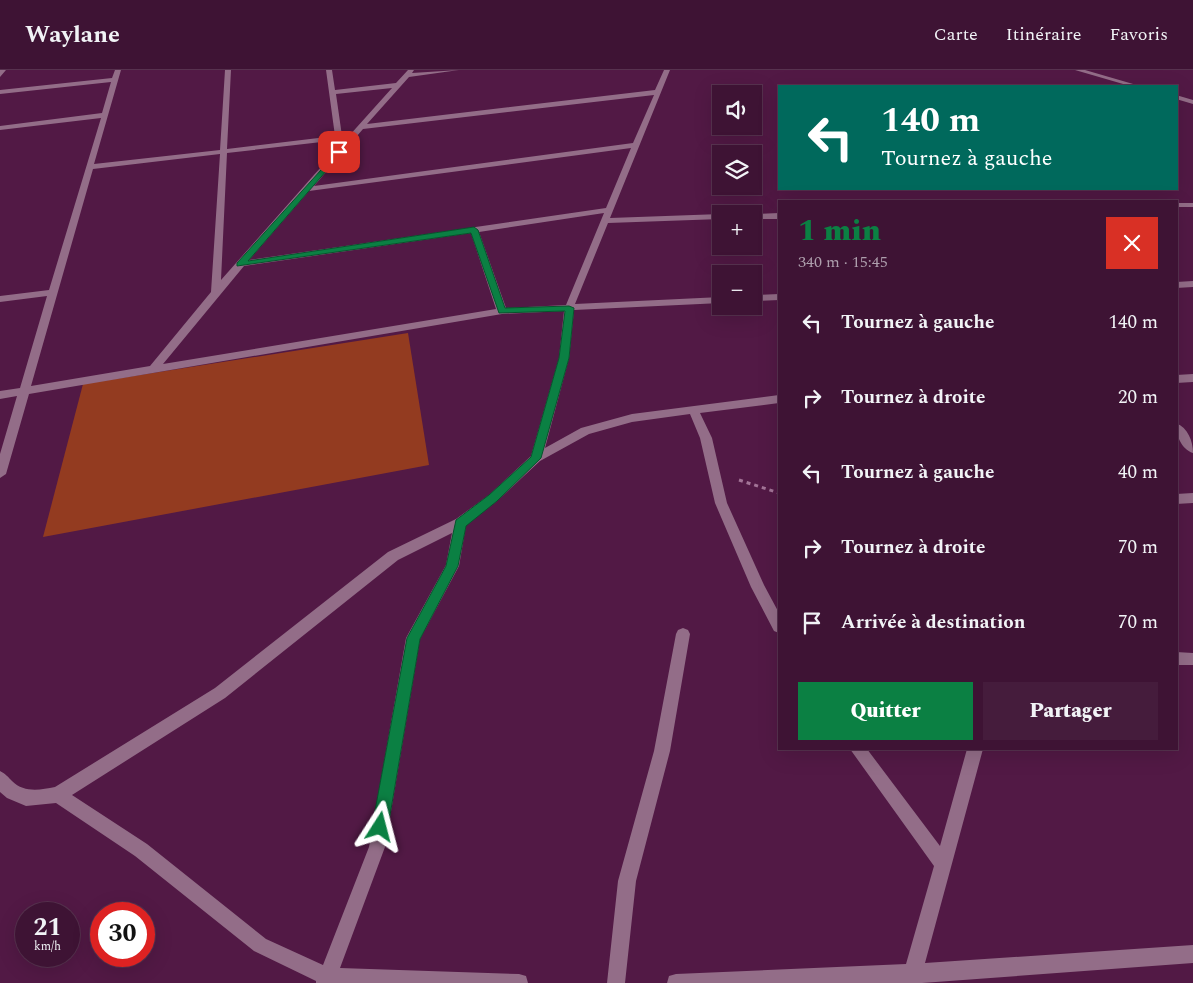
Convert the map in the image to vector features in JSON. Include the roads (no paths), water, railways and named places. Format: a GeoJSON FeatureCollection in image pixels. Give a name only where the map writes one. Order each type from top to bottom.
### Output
{"type":"FeatureCollection","features":[{"type":"Feature","properties":{"kind":"street"},"geometry":{"type":"LineString","coordinates":[[0,75],[3,70]]}},
{"type":"Feature","properties":{"kind":"street"},"geometry":{"type":"LineString","coordinates":[[0,474],[118,70]]}},
{"type":"Feature","properties":{"kind":"street"},"geometry":{"type":"LineString","coordinates":[[216,292],[228,70]]}},
{"type":"Feature","properties":{"kind":"street"},"geometry":{"type":"LineString","coordinates":[[329,70],[339,138]]}},
{"type":"Feature","properties":{"kind":"street"},"geometry":{"type":"LineString","coordinates":[[154,369],[240,264],[409,73],[456,70]]}},
{"type":"Feature","properties":{"kind":"street"},"geometry":{"type":"LineString","coordinates":[[536,458],[564,358],[569,308],[667,70]]}},
{"type":"Feature","properties":{"kind":"street"},"geometry":{"type":"LineString","coordinates":[[1078,70],[1134,85]]}},
{"type":"Feature","properties":{"kind":"street"},"geometry":{"type":"LineString","coordinates":[[1111,70],[1117,80]]}},
{"type":"Feature","properties":{"kind":"street"},"geometry":{"type":"LineString","coordinates":[[0,92],[115,80]]}},
{"type":"Feature","properties":{"kind":"street"},"geometry":{"type":"LineString","coordinates":[[332,92],[398,85]]}},
{"type":"Feature","properties":{"kind":"street"},"geometry":{"type":"LineString","coordinates":[[361,127],[658,92]]}},
{"type":"Feature","properties":{"kind":"street"},"geometry":{"type":"LineString","coordinates":[[1178,98],[1193,102]]}},
{"type":"Feature","properties":{"kind":"street"},"geometry":{"type":"LineString","coordinates":[[0,128],[105,115]]}},
{"type":"Feature","properties":{"kind":"street"},"geometry":{"type":"LineString","coordinates":[[89,167],[339,138],[350,140]]}},
{"type":"Feature","properties":{"kind":"street"},"geometry":{"type":"LineString","coordinates":[[307,189],[636,145]]}},
{"type":"Feature","properties":{"kind":"street"},"geometry":{"type":"LineString","coordinates":[[1178,205],[1193,205]]}},
{"type":"Feature","properties":{"kind":"street"},"geometry":{"type":"LineString","coordinates":[[240,264],[609,210]]}},
{"type":"Feature","properties":{"kind":"street"},"geometry":{"type":"LineString","coordinates":[[762,216],[778,216]]}},
{"type":"Feature","properties":{"kind":"street"},"geometry":{"type":"LineString","coordinates":[[605,220],[712,217]]}},
{"type":"Feature","properties":{"kind":"street"},"geometry":{"type":"LineString","coordinates":[[474,230],[502,311]]}},
{"type":"Feature","properties":{"kind":"street"},"geometry":{"type":"LineString","coordinates":[[1178,285],[1193,284]]}},
{"type":"Feature","properties":{"kind":"street"},"geometry":{"type":"LineString","coordinates":[[0,299],[53,292]]}},
{"type":"Feature","properties":{"kind":"street"},"geometry":{"type":"LineString","coordinates":[[762,298],[778,297]]}},
{"type":"Feature","properties":{"kind":"street"},"geometry":{"type":"LineString","coordinates":[[0,395],[502,311],[712,300]]}},
{"type":"Feature","properties":{"kind":"street"},"geometry":{"type":"LineString","coordinates":[[1178,379],[1193,378]]}},
{"type":"Feature","properties":{"kind":"street"},"geometry":{"type":"LineString","coordinates":[[0,779],[15,794],[30,800],[58,795],[220,693],[393,556],[460,524],[493,498],[536,458],[585,431],[632,418],[693,409],[778,400]]}},
{"type":"Feature","properties":{"kind":"street"},"geometry":{"type":"LineString","coordinates":[[693,409],[706,438],[720,503],[758,587],[778,625]]}},
{"type":"Feature","properties":{"kind":"street"},"geometry":{"type":"LineString","coordinates":[[1178,430],[1193,450]]}},
{"type":"Feature","properties":{"kind":"street"},"geometry":{"type":"LineString","coordinates":[[1178,499],[1193,498]]}},
{"type":"Feature","properties":{"kind":"street"},"geometry":{"type":"LineString","coordinates":[[327,980],[377,846],[414,638],[452,566],[460,524]]}},
{"type":"Feature","properties":{"kind":"street"},"geometry":{"type":"LineString","coordinates":[[616,983],[627,881],[662,752],[683,634]]}},
{"type":"Feature","properties":{"kind":"street"},"geometry":{"type":"LineString","coordinates":[[1178,658],[1193,659]]}},
{"type":"Feature","properties":{"kind":"street"},"geometry":{"type":"LineString","coordinates":[[859,750],[942,863]]}},
{"type":"Feature","properties":{"kind":"street"},"geometry":{"type":"LineString","coordinates":[[913,977],[942,863],[975,750]]}},
{"type":"Feature","properties":{"kind":"street"},"geometry":{"type":"LineString","coordinates":[[58,795],[141,850],[260,945],[327,980],[519,983]]}},
{"type":"Feature","properties":{"kind":"street"},"geometry":{"type":"LineString","coordinates":[[676,983],[913,977],[952,971],[1193,954]]}}]}
